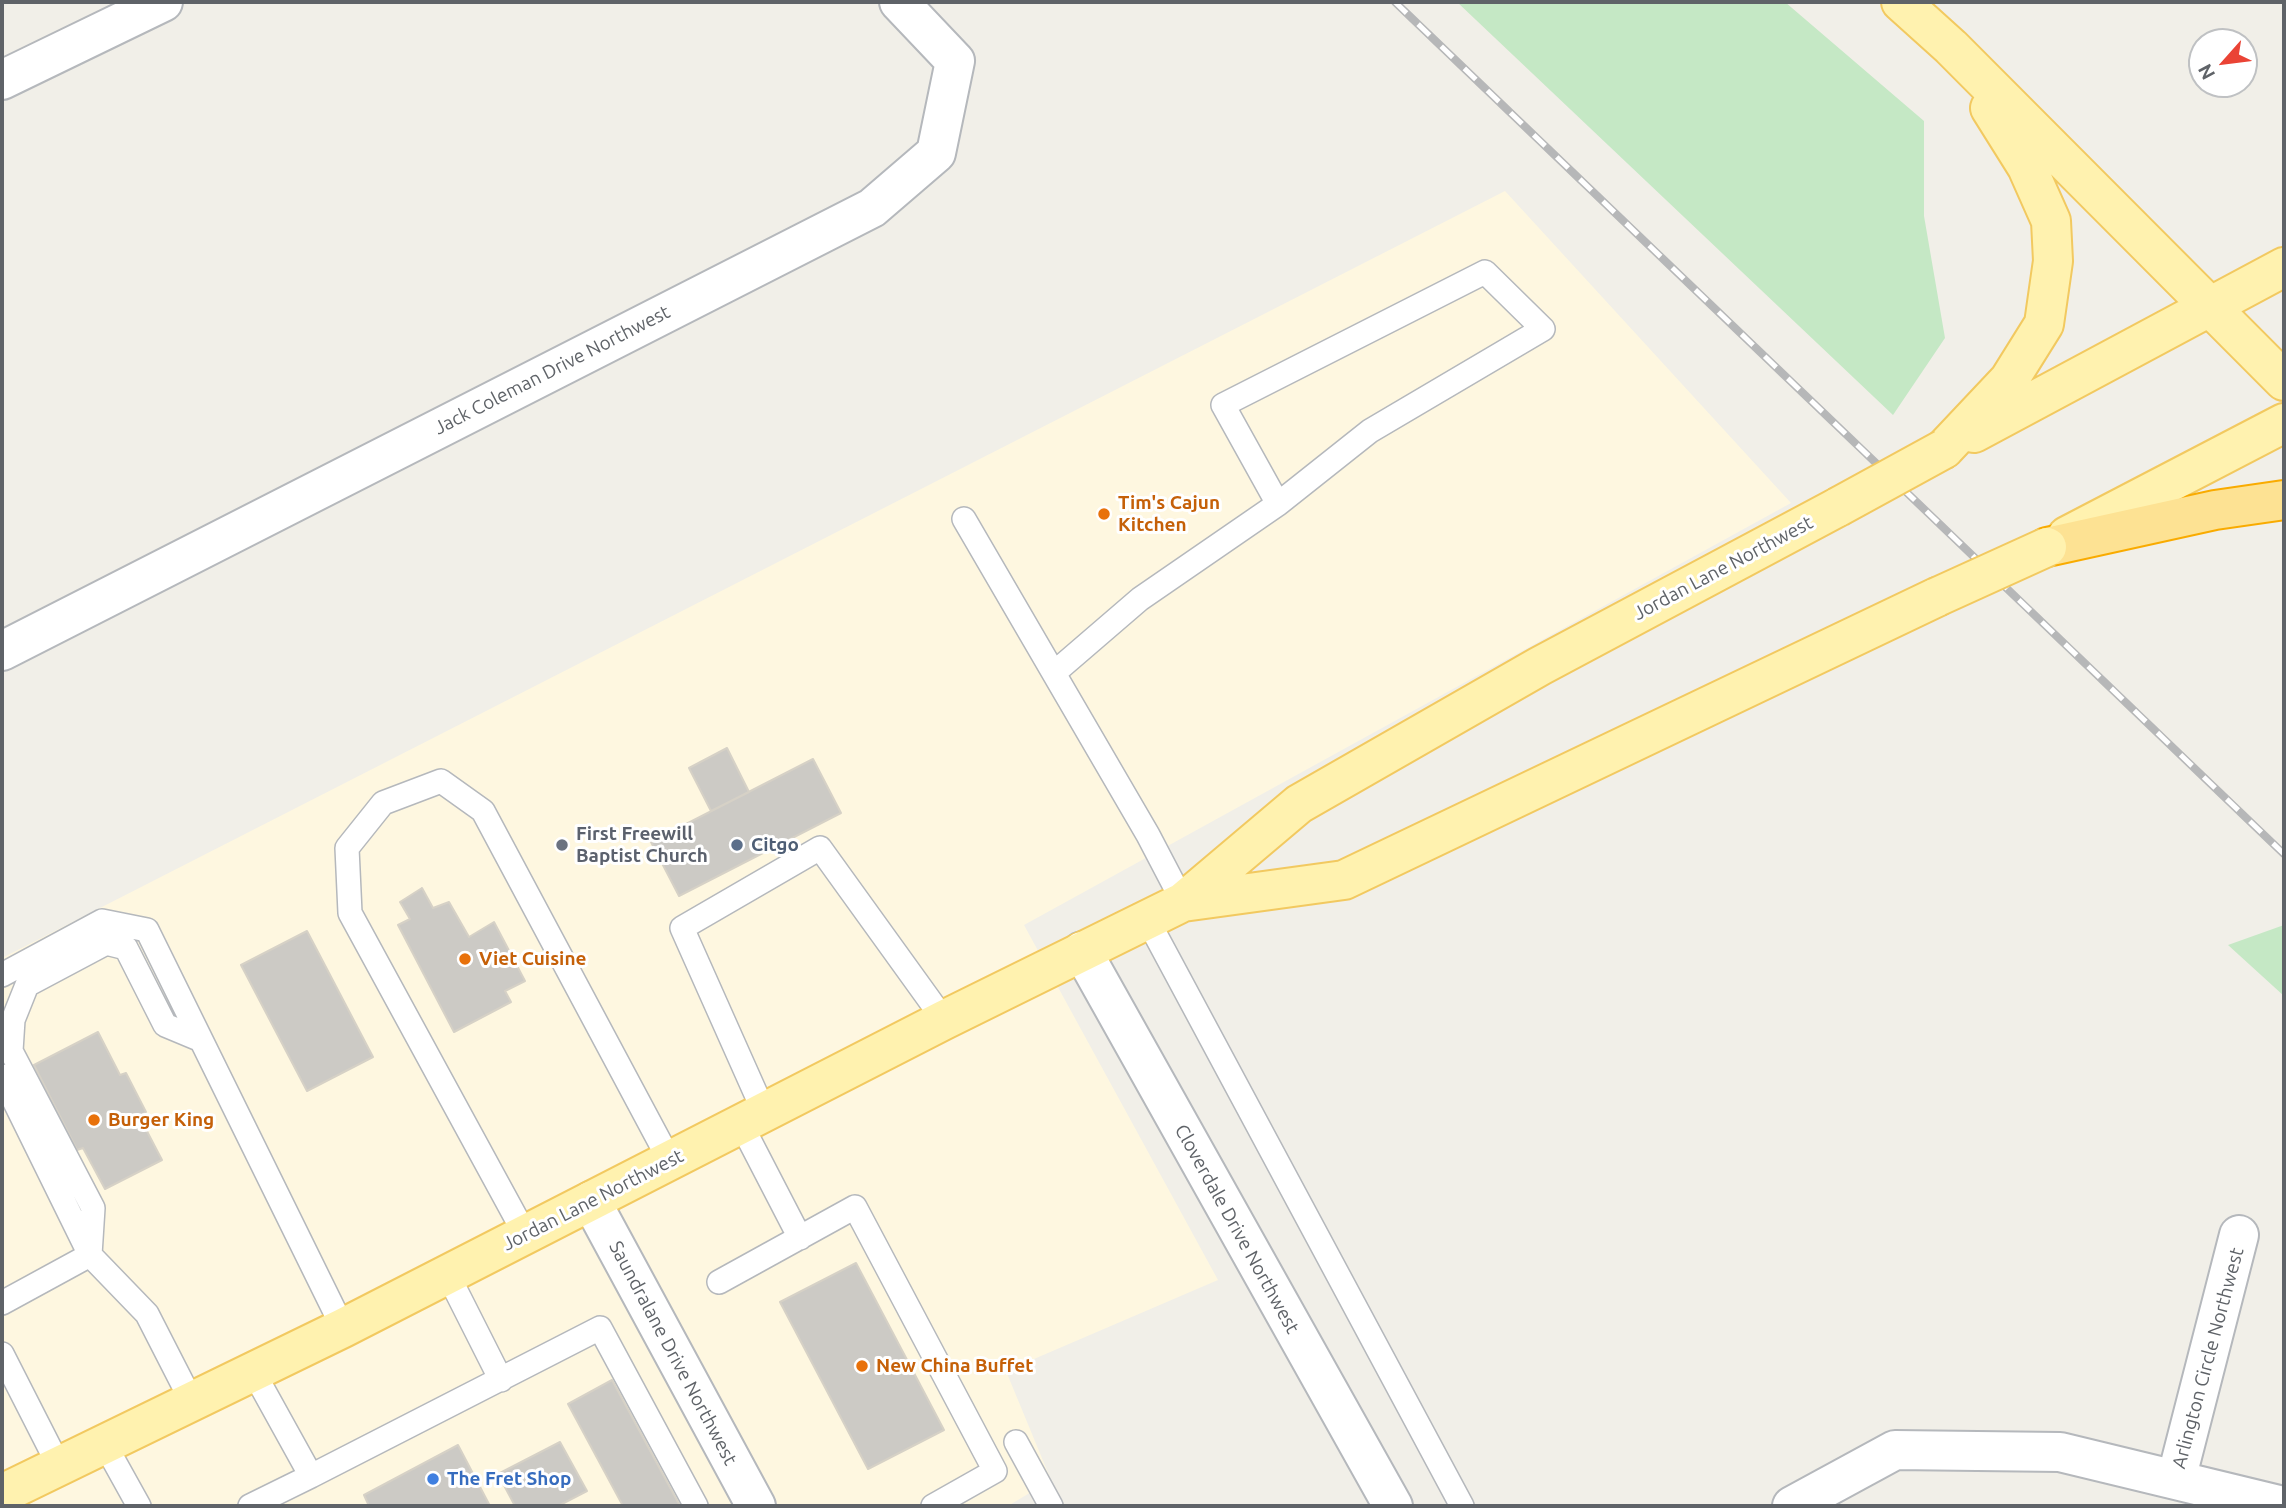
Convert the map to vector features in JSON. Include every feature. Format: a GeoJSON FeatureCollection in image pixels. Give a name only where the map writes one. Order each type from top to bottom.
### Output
{"type":"FeatureCollection","features":[{"type":"Feature","properties":{"kind":"highway"},"geometry":{"type":"LineString","coordinates":[[2047,547],[2215,510],[2284,500]]}},
{"type":"Feature","properties":{"kind":"main road"},"geometry":{"type":"LineString","coordinates":[[1901,2],[1951,47],[2284,381]]}},
{"type":"Feature","properties":{"kind":"main road"},"geometry":{"type":"LineString","coordinates":[[1944,449],[2009,380],[2044,324],[2053,261],[2051,221],[2027,167],[1951,47]]}},
{"type":"Feature","properties":{"kind":"main road","name":"Jordan Lane Northwest"},"geometry":{"type":"LineString","coordinates":[[2,1494],[58,1464],[254,1373],[944,1020],[1183,902],[1299,804],[1540,666],[2284,267]]}},
{"type":"Feature","properties":{"kind":"main road","name":"Jordan Lane Northwest"},"geometry":{"type":"LineString","coordinates":[[1183,902],[1344,880],[2047,547],[2284,423]]}},
{"type":"Feature","properties":{"kind":"street"},"geometry":{"type":"LineString","coordinates":[[2,80],[163,2]]}},
{"type":"Feature","properties":{"kind":"street","name":"Jack Coleman Drive Northwest"},"geometry":{"type":"LineString","coordinates":[[2,651],[872,208],[936,153],[955,61],[899,2]]}},
{"type":"Feature","properties":{"kind":"street","name":"Cloverdale Drive Northwest"},"geometry":{"type":"LineString","coordinates":[[1082,951],[1393,1506]]}},
{"type":"Feature","properties":{"kind":"street","name":"Saundralane Drive Northwest"},"geometry":{"type":"LineString","coordinates":[[591,1200],[756,1506]]}},
{"type":"Feature","properties":{"kind":"street","name":"Arlington Circle Northwest"},"geometry":{"type":"LineString","coordinates":[[2176,1480],[2239,1236]]}},
{"type":"Feature","properties":{"kind":"street"},"geometry":{"type":"LineString","coordinates":[[1792,1506],[1895,1450],[2060,1452],[2283,1506]]}},
{"type":"Feature","properties":{"kind":"lane"},"geometry":{"type":"LineString","coordinates":[[1054,673],[1140,599],[1278,504],[1370,431],[1543,329],[1485,272],[1223,405],[1278,504]]}},
{"type":"Feature","properties":{"kind":"lane"},"geometry":{"type":"LineString","coordinates":[[964,519],[1148,835],[1183,902]]}},
{"type":"Feature","properties":{"kind":"lane"},"geometry":{"type":"LineString","coordinates":[[526,1236],[350,913],[347,848],[383,803],[441,781],[482,811],[670,1161]]}},
{"type":"Feature","properties":{"kind":"lane"},"geometry":{"type":"LineString","coordinates":[[800,1238],[752,1118],[682,928],[820,848],[944,1020]]}},
{"type":"Feature","properties":{"kind":"lane"},"geometry":{"type":"LineString","coordinates":[[1147,919],[1462,1506]]}},
{"type":"Feature","properties":{"kind":"lane"},"geometry":{"type":"LineString","coordinates":[[2,975],[102,921],[146,930],[343,1328]]}},
{"type":"Feature","properties":{"kind":"lane"},"geometry":{"type":"LineString","coordinates":[[90,1255],[93,1208],[11,1051],[13,1020],[27,985],[106,943],[126,948],[165,1025],[201,1040]]}},
{"type":"Feature","properties":{"kind":"lane"},"geometry":{"type":"LineString","coordinates":[[2,1076],[90,1255],[147,1314],[192,1402]]}},
{"type":"Feature","properties":{"kind":"lane"},"geometry":{"type":"LineString","coordinates":[[719,1282],[855,1207],[995,1471],[933,1506]]}},
{"type":"Feature","properties":{"kind":"lane"},"geometry":{"type":"LineString","coordinates":[[2,1303],[90,1255]]}},
{"type":"Feature","properties":{"kind":"lane"},"geometry":{"type":"LineString","coordinates":[[448,1275],[501,1380]]}},
{"type":"Feature","properties":{"kind":"lane"},"geometry":{"type":"LineString","coordinates":[[250,1506],[600,1328],[696,1506]]}},
{"type":"Feature","properties":{"kind":"lane"},"geometry":{"type":"LineString","coordinates":[[2,1354],[58,1464]]}},
{"type":"Feature","properties":{"kind":"lane"},"geometry":{"type":"LineString","coordinates":[[254,1373],[311,1476]]}},
{"type":"Feature","properties":{"kind":"lane"},"geometry":{"type":"LineString","coordinates":[[1016,1442],[1051,1506]]}},
{"type":"Feature","properties":{"kind":"lane"},"geometry":{"type":"LineString","coordinates":[[104,1443],[139,1506]]}},
{"type":"Feature","properties":{"kind":"shaded area"},"geometry":{"type":"Polygon","coordinates":[[[1505,191],[1791,503],[1024,925],[1218,1280],[1006,1371],[1051,1480],[1008,1506],[2,1506],[2,958],[1505,191]]]}},
{"type":"Feature","properties":{"kind":"green space"},"geometry":{"type":"Polygon","coordinates":[[[1457,2],[1785,2],[1924,121],[1924,216],[1945,338],[1893,415],[1457,2]]]}},
{"type":"Feature","properties":{"kind":"green space"},"geometry":{"type":"Polygon","coordinates":[[[2284,925],[2284,996],[2228,945],[2284,925]]]}},
{"type":"Feature","properties":{"kind":"building"},"geometry":{"type":"Polygon","coordinates":[[[727,748],[749,792],[711,811],[689,768],[727,748]]]}},
{"type":"Feature","properties":{"kind":"building"},"geometry":{"type":"Polygon","coordinates":[[[813,759],[841,813],[679,896],[651,842],[813,759]]]}},
{"type":"Feature","properties":{"kind":"building","name":"Viet Cuisine"},"geometry":{"type":"Polygon","coordinates":[[[422,888],[433,908],[449,902],[469,937],[494,922],[525,981],[505,991],[511,1002],[454,1032],[398,925],[410,919],[400,902],[422,888]]]}},
{"type":"Feature","properties":{"kind":"building"},"geometry":{"type":"Polygon","coordinates":[[[307,931],[373,1057],[307,1091],[241,965],[307,931]]]}},
{"type":"Feature","properties":{"kind":"building"},"geometry":{"type":"Polygon","coordinates":[[[98,1032],[120,1075],[126,1073],[146,1112],[139,1116],[162,1160],[105,1189],[83,1148],[77,1150],[34,1065],[98,1032]]]}},
{"type":"Feature","properties":{"kind":"building","name":"New China Buffet"},"geometry":{"type":"Polygon","coordinates":[[[856,1263],[944,1430],[868,1469],[780,1302],[856,1263]]]}},
{"type":"Feature","properties":{"kind":"building"},"geometry":{"type":"Polygon","coordinates":[[[612,1380],[680,1506],[623,1506],[568,1404],[612,1380]]]}},
{"type":"Feature","properties":{"kind":"building"},"geometry":{"type":"Polygon","coordinates":[[[560,1442],[587,1491],[558,1506],[515,1506],[498,1474],[560,1442]]]}},
{"type":"Feature","properties":{"kind":"building"},"geometry":{"type":"Polygon","coordinates":[[[458,1445],[490,1506],[369,1506],[364,1495],[458,1445]]]}},
{"type":"Feature","properties":{"kind":"railway"},"geometry":{"type":"LineString","coordinates":[[1395,2],[2284,854]]}},
{"type":"Feature","properties":{"kind":"place","name":"Tim's Cajun Kitchen"},"geometry":{"type":"Point","coordinates":[1104,514]}},
{"type":"Feature","properties":{"kind":"place","name":"First Freewill Baptist Church"},"geometry":{"type":"Point","coordinates":[562,845]}},
{"type":"Feature","properties":{"kind":"place","name":"Citgo"},"geometry":{"type":"Point","coordinates":[737,845]}},
{"type":"Feature","properties":{"kind":"place","name":"Viet Cuisine"},"geometry":{"type":"Point","coordinates":[465,959]}},
{"type":"Feature","properties":{"kind":"place","name":"Burger King"},"geometry":{"type":"Point","coordinates":[94,1120]}},
{"type":"Feature","properties":{"kind":"place","name":"New China Buffet"},"geometry":{"type":"Point","coordinates":[862,1366]}},
{"type":"Feature","properties":{"kind":"place","name":"The Fret Shop"},"geometry":{"type":"Point","coordinates":[433,1479]}}]}
